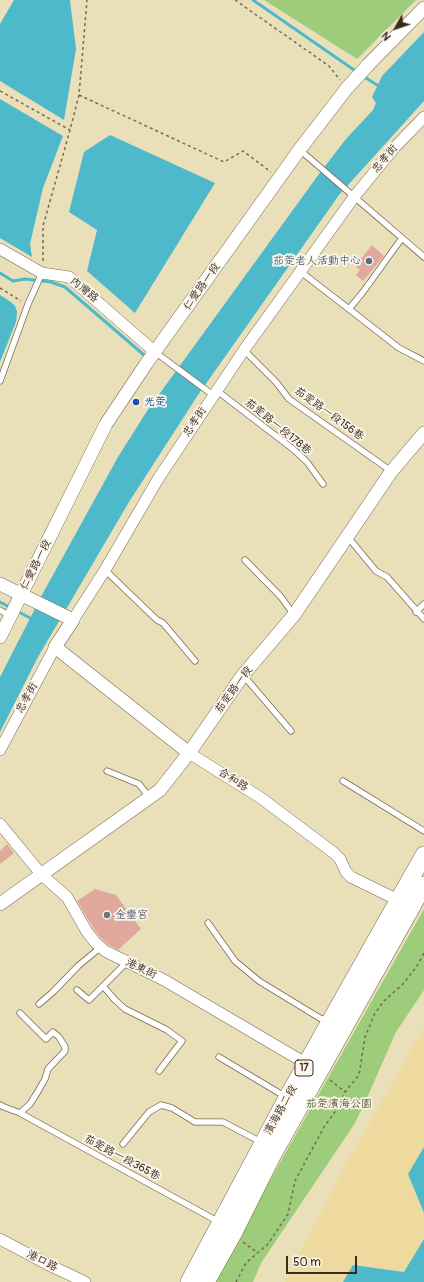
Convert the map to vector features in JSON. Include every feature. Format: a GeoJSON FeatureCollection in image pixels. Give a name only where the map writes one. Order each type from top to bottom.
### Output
{"type":"FeatureCollection","features":[{"type":"Feature","properties":{"kind":"main road","name":"濱海路二段"},"geometry":{"type":"LineString","coordinates":[[189,1282],[227,1227],[273,1154],[313,1068],[405,903],[424,855]]}},
{"type":"Feature","properties":{"kind":"main road","name":"濱海路二段"},"geometry":{"type":"LineString","coordinates":[[206,1282],[227,1227],[263,1143],[287,1098],[313,1068],[330,1022],[405,903],[424,885]]}},
{"type":"Feature","properties":{"kind":"street","name":"仁愛路一段"},"geometry":{"type":"LineString","coordinates":[[0,637],[12,607],[106,424],[155,352],[300,150],[350,85],[424,8]]}},
{"type":"Feature","properties":{"kind":"street","name":"忠孝街"},"geometry":{"type":"LineString","coordinates":[[0,750],[69,618],[105,570],[158,479],[212,392],[301,272],[354,197],[394,148],[424,117]]}},
{"type":"Feature","properties":{"kind":"street","name":"內灣路"},"geometry":{"type":"LineString","coordinates":[[0,249],[42,273],[69,277],[86,290],[155,352]]}},
{"type":"Feature","properties":{"kind":"street","name":"茄萣路一段"},"geometry":{"type":"LineString","coordinates":[[0,904],[160,790],[189,753],[243,676],[294,615],[391,472],[424,433]]}},
{"type":"Feature","properties":{"kind":"street"},"geometry":{"type":"LineString","coordinates":[[0,584],[12,607],[39,603],[69,618]]}},
{"type":"Feature","properties":{"kind":"street","name":"合和路"},"geometry":{"type":"LineString","coordinates":[[55,647],[189,753],[261,798],[334,854],[340,859],[351,877],[405,903]]}},
{"type":"Feature","properties":{"kind":"street","name":"港東街"},"geometry":{"type":"LineString","coordinates":[[0,824],[42,875],[67,897],[87,932],[101,947],[117,958],[164,980],[313,1068]]}},
{"type":"Feature","properties":{"kind":"street","name":"港口路"},"geometry":{"type":"LineString","coordinates":[[0,1239],[85,1282]]}},
{"type":"Feature","properties":{"kind":"lane"},"geometry":{"type":"LineString","coordinates":[[300,150],[424,258]]}},
{"type":"Feature","properties":{"kind":"lane"},"geometry":{"type":"LineString","coordinates":[[349,309],[402,238]]}},
{"type":"Feature","properties":{"kind":"lane"},"geometry":{"type":"LineString","coordinates":[[301,272],[399,348],[424,361]]}},
{"type":"Feature","properties":{"kind":"lane"},"geometry":{"type":"LineString","coordinates":[[0,381],[28,304],[42,273]]}},
{"type":"Feature","properties":{"kind":"lane","name":"茄萣路一段156巷"},"geometry":{"type":"LineString","coordinates":[[244,350],[276,382],[289,399],[391,472]]}},
{"type":"Feature","properties":{"kind":"lane","name":"茄萣路一段178巷"},"geometry":{"type":"LineString","coordinates":[[155,352],[293,449],[307,462],[323,484]]}},
{"type":"Feature","properties":{"kind":"lane"},"geometry":{"type":"LineString","coordinates":[[347,536],[376,570],[387,577],[416,612],[424,619]]}},
{"type":"Feature","properties":{"kind":"lane"},"geometry":{"type":"LineString","coordinates":[[245,560],[282,597],[294,615]]}},
{"type":"Feature","properties":{"kind":"lane"},"geometry":{"type":"LineString","coordinates":[[105,570],[157,620],[162,623],[195,661]]}},
{"type":"Feature","properties":{"kind":"lane"},"geometry":{"type":"LineString","coordinates":[[416,612],[424,604]]}},
{"type":"Feature","properties":{"kind":"lane"},"geometry":{"type":"LineString","coordinates":[[243,676],[291,731]]}},
{"type":"Feature","properties":{"kind":"lane"},"geometry":{"type":"LineString","coordinates":[[107,771],[139,784],[146,792],[144,801]]}},
{"type":"Feature","properties":{"kind":"lane"},"geometry":{"type":"LineString","coordinates":[[342,781],[424,831]]}},
{"type":"Feature","properties":{"kind":"lane"},"geometry":{"type":"LineString","coordinates":[[208,923],[235,961],[259,981],[318,1017],[330,1022]]}},
{"type":"Feature","properties":{"kind":"lane"},"geometry":{"type":"LineString","coordinates":[[39,1004],[78,966],[101,947]]}},
{"type":"Feature","properties":{"kind":"lane"},"geometry":{"type":"LineString","coordinates":[[77,990],[89,1000],[127,962]]}},
{"type":"Feature","properties":{"kind":"lane"},"geometry":{"type":"LineString","coordinates":[[103,986],[125,1009],[167,1030],[182,1040],[159,1071]]}},
{"type":"Feature","properties":{"kind":"lane"},"geometry":{"type":"LineString","coordinates":[[20,1013],[46,1039],[53,1032],[59,1037],[65,1047],[65,1051],[48,1069],[45,1079],[30,1104],[20,1113]]}},
{"type":"Feature","properties":{"kind":"lane"},"geometry":{"type":"LineString","coordinates":[[219,1057],[287,1098]]}},
{"type":"Feature","properties":{"kind":"lane","name":"茄萣路一段365巷"},"geometry":{"type":"LineString","coordinates":[[0,1104],[20,1113],[227,1227]]}},
{"type":"Feature","properties":{"kind":"lane"},"geometry":{"type":"LineString","coordinates":[[123,1144],[149,1112],[161,1105],[172,1108],[195,1122],[223,1122],[263,1143]]}},
{"type":"Feature","properties":{"kind":"path"},"geometry":{"type":"LineString","coordinates":[[42,273],[43,226],[70,130],[78,95],[87,0]]}},
{"type":"Feature","properties":{"kind":"path"},"geometry":{"type":"LineString","coordinates":[[235,0],[328,66],[350,85]]}},
{"type":"Feature","properties":{"kind":"path"},"geometry":{"type":"LineString","coordinates":[[0,91],[70,130]]}},
{"type":"Feature","properties":{"kind":"path"},"geometry":{"type":"LineString","coordinates":[[78,95],[224,162],[243,151],[280,178]]}},
{"type":"Feature","properties":{"kind":"path"},"geometry":{"type":"LineString","coordinates":[[0,288],[28,304]]}},
{"type":"Feature","properties":{"kind":"path"},"geometry":{"type":"LineString","coordinates":[[236,1282],[246,1263],[268,1244],[288,1214],[295,1181],[324,1127],[338,1108],[345,1092],[359,1075],[365,1037],[375,1013],[384,1001],[404,984],[424,953]]}},
{"type":"Feature","properties":{"kind":"path"},"geometry":{"type":"LineString","coordinates":[[313,1068],[345,1092]]}},
{"type":"Feature","properties":{"kind":"path"},"geometry":{"type":"LineString","coordinates":[[227,1227],[244,1243],[258,1253]]}},
{"type":"Feature","properties":{"kind":"green space"},"geometry":{"type":"Polygon","coordinates":[[[264,0],[416,0],[357,59],[264,0]]]}},
{"type":"Feature","properties":{"kind":"green space","name":"茄萣濱海公園"},"geometry":{"type":"Polygon","coordinates":[[[424,909],[424,990],[396,1032],[355,1123],[261,1263],[253,1282],[212,1282],[424,909]]]}},
{"type":"Feature","properties":{"kind":"sand"},"geometry":{"type":"Polygon","coordinates":[[[424,1028],[424,1148],[408,1174],[424,1213],[424,1239],[404,1272],[354,1265],[343,1282],[285,1282],[340,1175],[424,1028]]]}},
{"type":"Feature","properties":{"kind":"water"},"geometry":{"type":"Polygon","coordinates":[[[14,0],[70,0],[76,49],[64,120],[0,81],[0,24],[14,0]]]}},
{"type":"Feature","properties":{"kind":"water"},"geometry":{"type":"Polygon","coordinates":[[[424,32],[424,101],[339,195],[198,395],[129,502],[38,657],[0,732],[0,677],[43,593],[118,457],[147,411],[319,174],[346,139],[373,110],[376,103],[372,97],[382,76],[424,32]]]}},
{"type":"Feature","properties":{"kind":"water"},"geometry":{"type":"Polygon","coordinates":[[[0,99],[63,136],[43,188],[30,244],[32,257],[0,238],[0,99]]]}},
{"type":"Feature","properties":{"kind":"water"},"geometry":{"type":"Polygon","coordinates":[[[110,135],[215,183],[135,313],[87,271],[97,230],[69,212],[84,152],[110,135]]]}},
{"type":"Feature","properties":{"kind":"water"},"geometry":{"type":"Polygon","coordinates":[[[0,295],[15,306],[17,312],[16,322],[0,362],[0,295]]]}},
{"type":"Feature","properties":{"kind":"water"},"geometry":{"type":"Polygon","coordinates":[[[424,1147],[424,1213],[408,1174],[424,1147]]]}},
{"type":"Feature","properties":{"kind":"water"},"geometry":{"type":"Polygon","coordinates":[[[424,1239],[424,1282],[343,1282],[353,1265],[404,1272],[424,1239]]]}},
{"type":"Feature","properties":{"kind":"building","name":"茄萣老人活動中心"},"geometry":{"type":"Polygon","coordinates":[[[372,245],[384,256],[363,281],[356,275],[360,270],[355,266],[372,245]]]}},
{"type":"Feature","properties":{"kind":"building"},"geometry":{"type":"Polygon","coordinates":[[[7,844],[14,853],[0,864],[0,851],[7,844]]]}},
{"type":"Feature","properties":{"kind":"building","name":"金鑾宮"},"geometry":{"type":"Polygon","coordinates":[[[95,889],[116,895],[141,929],[118,950],[109,945],[100,937],[77,901],[95,889]]]}},
{"type":"Feature","properties":{"kind":"waterway"},"geometry":{"type":"LineString","coordinates":[[253,0],[357,72]]}},
{"type":"Feature","properties":{"kind":"waterway"},"geometry":{"type":"LineString","coordinates":[[363,76],[377,85]]}},
{"type":"Feature","properties":{"kind":"waterway"},"geometry":{"type":"LineString","coordinates":[[0,273],[13,281],[25,279],[51,282],[65,287],[144,355]]}},
{"type":"Feature","properties":{"kind":"waterway"},"geometry":{"type":"LineString","coordinates":[[0,602],[11,608]]}},
{"type":"Feature","properties":{"kind":"waterway"},"geometry":{"type":"LineString","coordinates":[[17,611],[30,618]]}},
{"type":"Feature","properties":{"kind":"place","name":"茄萣老人活動中心"},"geometry":{"type":"Point","coordinates":[369,261]}},
{"type":"Feature","properties":{"kind":"place","name":"光萣"},"geometry":{"type":"Point","coordinates":[136,402]}},
{"type":"Feature","properties":{"kind":"place","name":"金鑾宮"},"geometry":{"type":"Point","coordinates":[107,915]}}]}
